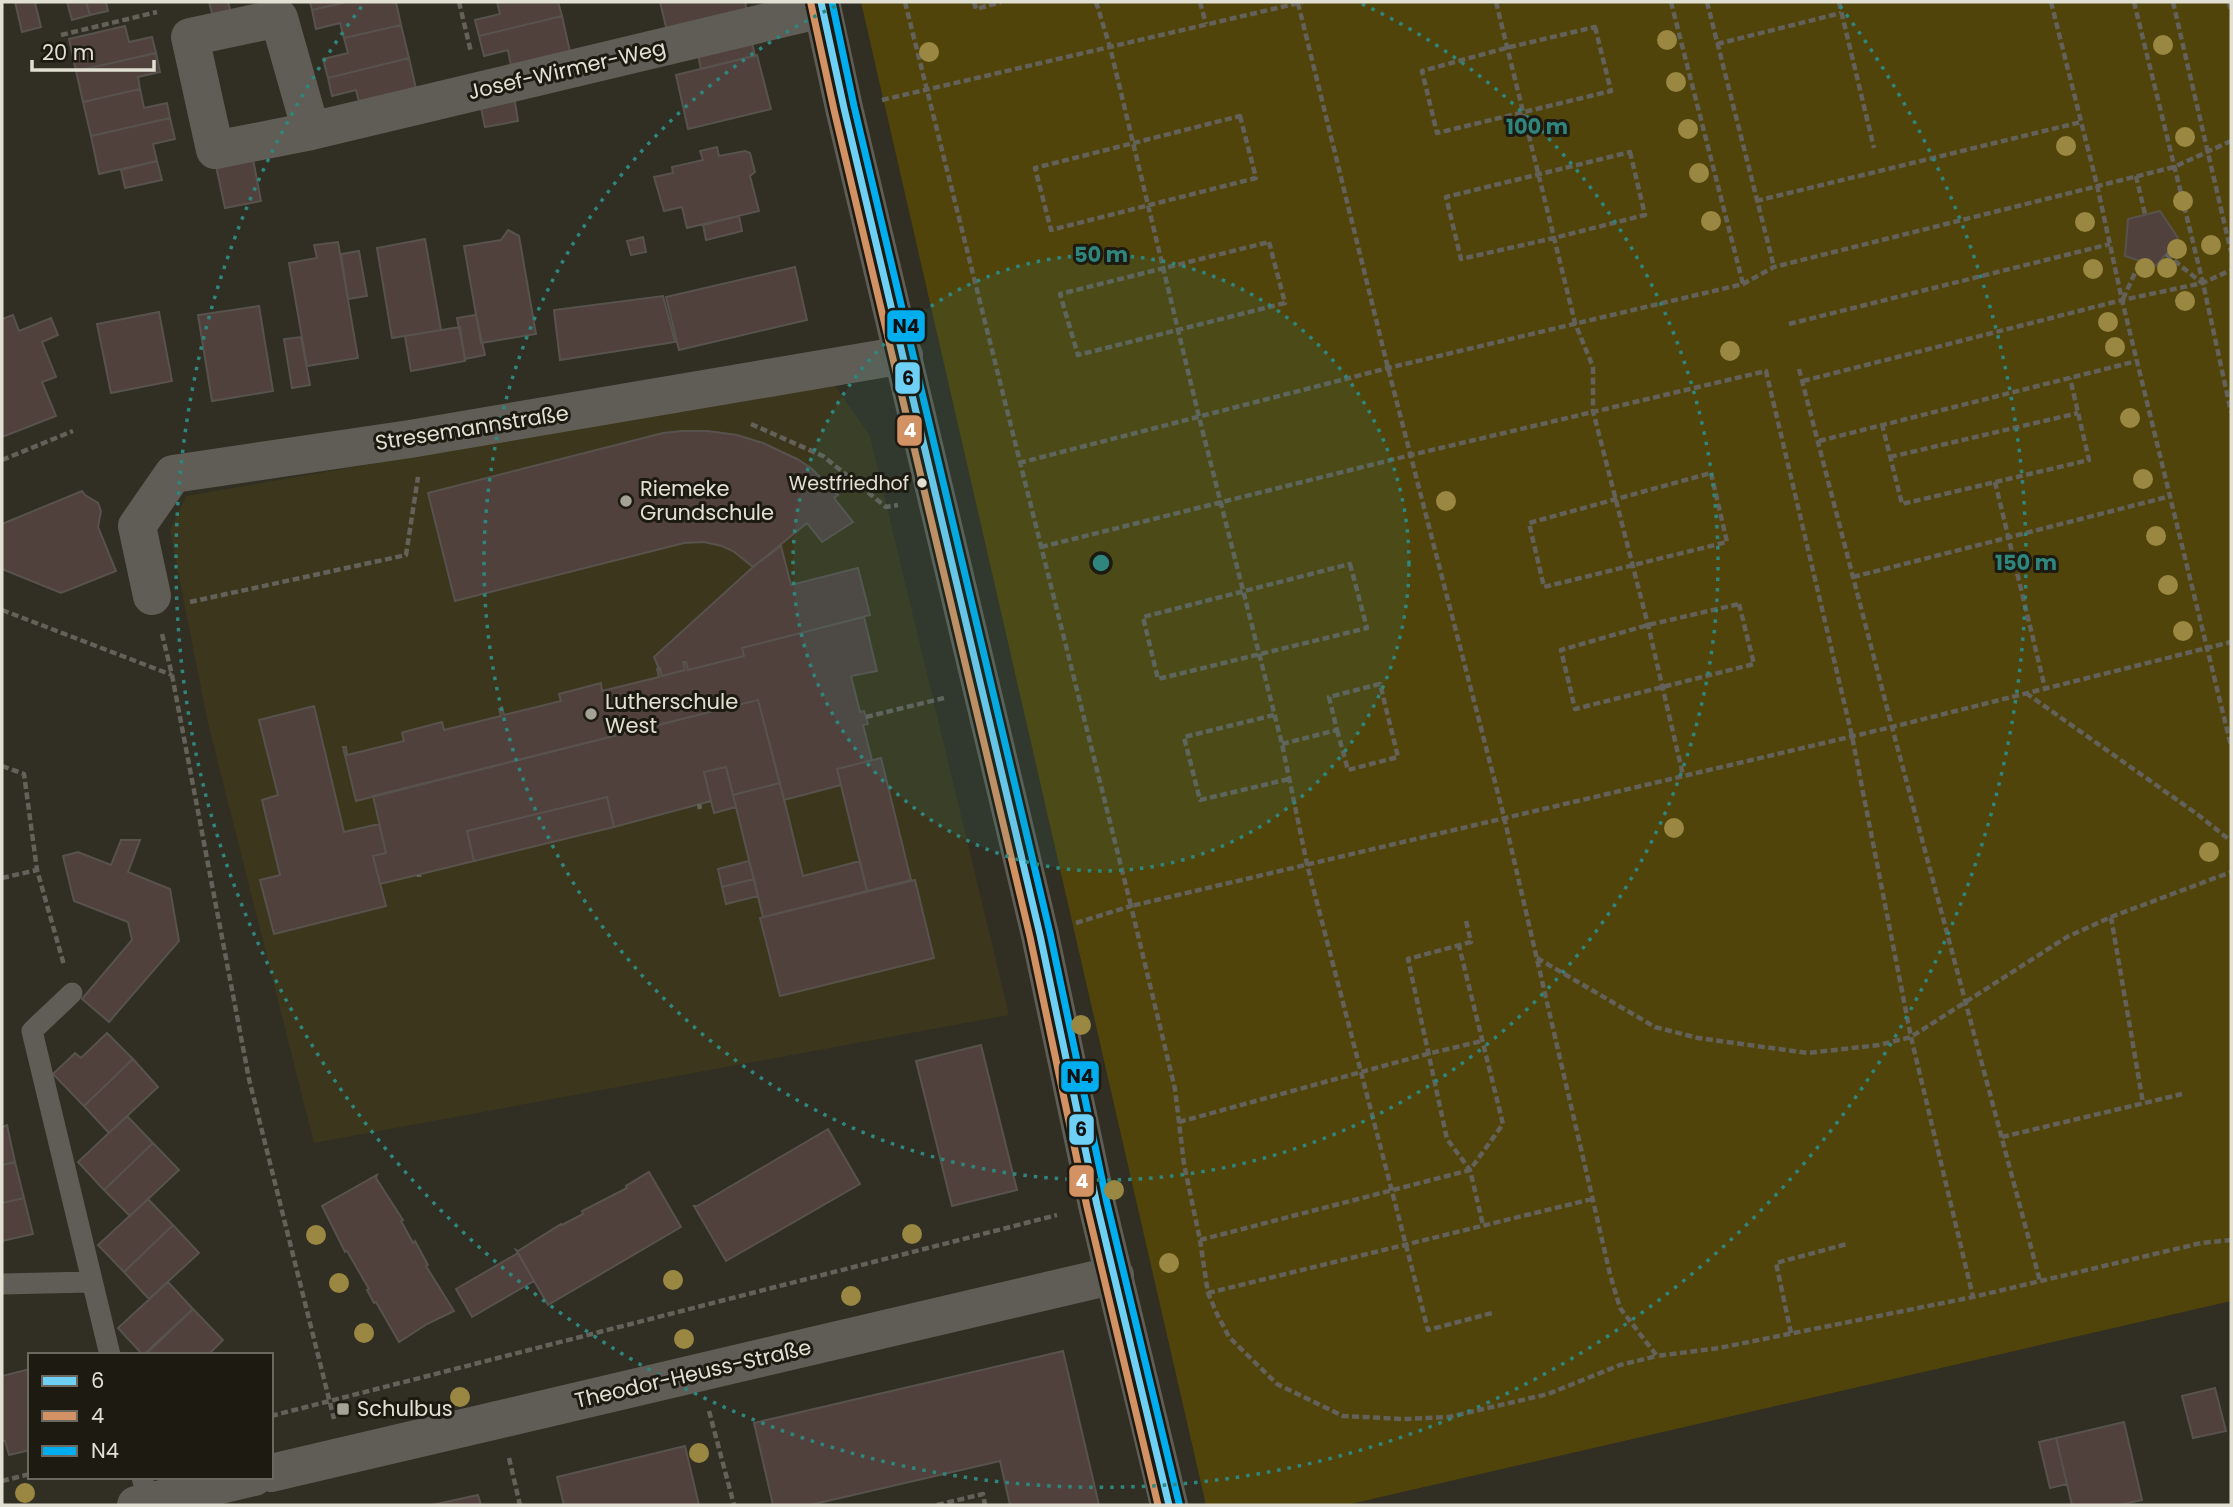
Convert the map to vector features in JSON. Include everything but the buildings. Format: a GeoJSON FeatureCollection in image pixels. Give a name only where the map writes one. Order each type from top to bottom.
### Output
{"type":"FeatureCollection","features":[{"type":"Feature","properties":{"kind":"street","name":"Josef-Wirmer-Weg"},"geometry":{"type":"LineString","coordinates":[[311,131],[821,5]]}},
{"type":"Feature","properties":{"kind":"street"},"geometry":{"type":"LineString","coordinates":[[821,5],[1040,935],[1097,1205],[1169,1505]]}},
{"type":"Feature","properties":{"kind":"street","name":"Stresemannstraße"},"geometry":{"type":"LineString","coordinates":[[154,603],[136,526],[173,474],[410,439],[904,355]]}},
{"type":"Feature","properties":{"kind":"street","name":"Theodor-Heuss-Straße"},"geometry":{"type":"LineString","coordinates":[[273,1473],[1115,1275]]}},
{"type":"Feature","properties":{"kind":"street"},"geometry":{"type":"LineString","coordinates":[[142,1495],[242,1479]]}},
{"type":"Feature","properties":{"kind":"lane"},"geometry":{"type":"LineString","coordinates":[[72,993],[32,1031],[109,1353]]}},
{"type":"Feature","properties":{"kind":"lane"},"geometry":{"type":"LineString","coordinates":[[2,1284],[91,1282]]}},
{"type":"Feature","properties":{"kind":"path"},"geometry":{"type":"LineString","coordinates":[[459,2],[480,90]]}},
{"type":"Feature","properties":{"kind":"path"},"geometry":{"type":"LineString","coordinates":[[905,2],[1175,1089],[1184,1164],[1208,1293],[1229,1337],[1277,1384],[1343,1416],[1403,1419],[1449,1417],[1548,1394],[1620,1364],[1719,1348],[1973,1297],[2201,1243],[2231,1240]]}},
{"type":"Feature","properties":{"kind":"path"},"geometry":{"type":"LineString","coordinates":[[974,2],[976,9],[1001,2]]}},
{"type":"Feature","properties":{"kind":"path"},"geometry":{"type":"LineString","coordinates":[[1096,2],[1110,47],[1199,417],[1260,654],[1307,864],[1429,1330],[1492,1314]]}},
{"type":"Feature","properties":{"kind":"path"},"geometry":{"type":"LineString","coordinates":[[1200,2],[1206,24]]}},
{"type":"Feature","properties":{"kind":"path"},"geometry":{"type":"LineString","coordinates":[[928,90],[1300,2],[1388,368],[1504,817],[1609,1274],[1620,1308],[1657,1356]]}},
{"type":"Feature","properties":{"kind":"path"},"geometry":{"type":"LineString","coordinates":[[1496,2],[1575,323],[1593,367],[1593,411],[1683,775]]}},
{"type":"Feature","properties":{"kind":"path"},"geometry":{"type":"LineString","coordinates":[[1671,2],[1743,284]]}},
{"type":"Feature","properties":{"kind":"path"},"geometry":{"type":"LineString","coordinates":[[1707,2],[1774,267]]}},
{"type":"Feature","properties":{"kind":"path"},"geometry":{"type":"LineString","coordinates":[[1839,2],[1874,148]]}},
{"type":"Feature","properties":{"kind":"path"},"geometry":{"type":"LineString","coordinates":[[2051,2],[2231,746]]}},
{"type":"Feature","properties":{"kind":"path"},"geometry":{"type":"LineString","coordinates":[[2134,2],[2203,283],[2231,412]]}},
{"type":"Feature","properties":{"kind":"path"},"geometry":{"type":"LineString","coordinates":[[2172,2],[2231,252]]}},
{"type":"Feature","properties":{"kind":"path"},"geometry":{"type":"LineString","coordinates":[[2229,2],[2231,11]]}},
{"type":"Feature","properties":{"kind":"path"},"geometry":{"type":"LineString","coordinates":[[61,35],[168,9]]}},
{"type":"Feature","properties":{"kind":"path"},"geometry":{"type":"LineString","coordinates":[[1717,44],[1841,13]]}},
{"type":"Feature","properties":{"kind":"path"},"geometry":{"type":"LineString","coordinates":[[1595,27],[1611,91],[1522,114],[1437,133],[1422,71],[1595,27]]}},
{"type":"Feature","properties":{"kind":"path"},"geometry":{"type":"LineString","coordinates":[[1240,116],[1256,178],[1148,205],[1051,230],[1035,168],[1240,116]]}},
{"type":"Feature","properties":{"kind":"path"},"geometry":{"type":"LineString","coordinates":[[1756,201],[2081,122]]}},
{"type":"Feature","properties":{"kind":"path"},"geometry":{"type":"LineString","coordinates":[[1019,463],[1388,368],[1743,284],[1774,267],[2174,167],[2231,141]]}},
{"type":"Feature","properties":{"kind":"path"},"geometry":{"type":"LineString","coordinates":[[1630,152],[1645,215],[1553,238],[1461,258],[1446,197],[1630,152]]}},
{"type":"Feature","properties":{"kind":"path"},"geometry":{"type":"LineString","coordinates":[[2136,176],[2145,214]]}},
{"type":"Feature","properties":{"kind":"path"},"geometry":{"type":"LineString","coordinates":[[1269,242],[1285,303],[1178,331],[1078,355],[1060,294],[1269,242]]}},
{"type":"Feature","properties":{"kind":"path"},"geometry":{"type":"LineString","coordinates":[[1788,324],[2110,244]]}},
{"type":"Feature","properties":{"kind":"path"},"geometry":{"type":"LineString","coordinates":[[2166,254],[2203,283]]}},
{"type":"Feature","properties":{"kind":"path"},"geometry":{"type":"LineString","coordinates":[[2122,300],[2140,261]]}},
{"type":"Feature","properties":{"kind":"path"},"geometry":{"type":"LineString","coordinates":[[1803,382],[2122,300],[2203,283],[2231,270]]}},
{"type":"Feature","properties":{"kind":"path"},"geometry":{"type":"LineString","coordinates":[[1818,441],[2137,361]]}},
{"type":"Feature","properties":{"kind":"path"},"geometry":{"type":"LineString","coordinates":[[1800,369],[1892,727],[2040,1281]]}},
{"type":"Feature","properties":{"kind":"path"},"geometry":{"type":"LineString","coordinates":[[1041,547],[1593,411],[1766,372],[1852,736],[1911,1037],[1973,1297]]}},
{"type":"Feature","properties":{"kind":"path"},"geometry":{"type":"LineString","coordinates":[[1882,424],[1902,503],[2090,460],[2070,378]]}},
{"type":"Feature","properties":{"kind":"path"},"geometry":{"type":"LineString","coordinates":[[1890,457],[2078,413]]}},
{"type":"Feature","properties":{"kind":"path"},"geometry":{"type":"LineString","coordinates":[[746,423],[757,425],[823,456],[886,507],[937,496]]}},
{"type":"Feature","properties":{"kind":"path"},"geometry":{"type":"LineString","coordinates":[[2,460],[73,431]]}},
{"type":"Feature","properties":{"kind":"path"},"geometry":{"type":"LineString","coordinates":[[341,1456],[331,1402],[249,1079],[172,675],[154,603],[406,555],[419,471],[410,439]]}},
{"type":"Feature","properties":{"kind":"path"},"geometry":{"type":"LineString","coordinates":[[1711,473],[1727,542],[1632,565],[1544,587],[1529,523],[1711,473]]}},
{"type":"Feature","properties":{"kind":"path"},"geometry":{"type":"LineString","coordinates":[[1995,482],[2045,688]]}},
{"type":"Feature","properties":{"kind":"path"},"geometry":{"type":"LineString","coordinates":[[1853,577],[2171,496]]}},
{"type":"Feature","properties":{"kind":"path"},"geometry":{"type":"LineString","coordinates":[[1350,564],[1367,628],[1260,654],[1158,679],[1143,617],[1350,564]]}},
{"type":"Feature","properties":{"kind":"path"},"geometry":{"type":"LineString","coordinates":[[1739,604],[1754,664],[1662,687],[1575,709],[1560,650],[1648,625],[1739,604]]}},
{"type":"Feature","properties":{"kind":"path"},"geometry":{"type":"LineString","coordinates":[[2,610],[172,675]]}},
{"type":"Feature","properties":{"kind":"path"},"geometry":{"type":"LineString","coordinates":[[1040,935],[1131,906],[1892,727],[2231,642]]}},
{"type":"Feature","properties":{"kind":"path"},"geometry":{"type":"LineString","coordinates":[[1380,684],[1398,757],[1348,770],[1337,730],[1329,696],[1380,684]]}},
{"type":"Feature","properties":{"kind":"path"},"geometry":{"type":"LineString","coordinates":[[866,717],[982,689]]}},
{"type":"Feature","properties":{"kind":"path"},"geometry":{"type":"LineString","coordinates":[[2026,694],[2197,814],[2231,841]]}},
{"type":"Feature","properties":{"kind":"path"},"geometry":{"type":"LineString","coordinates":[[1274,715],[1184,737],[1200,800],[1289,779]]}},
{"type":"Feature","properties":{"kind":"path"},"geometry":{"type":"LineString","coordinates":[[1282,744],[1337,730]]}},
{"type":"Feature","properties":{"kind":"path"},"geometry":{"type":"LineString","coordinates":[[2,766],[24,774],[37,870],[72,993]]}},
{"type":"Feature","properties":{"kind":"path"},"geometry":{"type":"LineString","coordinates":[[2,878],[37,870]]}},
{"type":"Feature","properties":{"kind":"path"},"geometry":{"type":"LineString","coordinates":[[1536,957],[1655,1027],[1698,1038],[1808,1053],[1879,1045],[1911,1037],[2067,937],[2111,917],[2231,872]]}},
{"type":"Feature","properties":{"kind":"path"},"geometry":{"type":"LineString","coordinates":[[2111,917],[2143,1103]]}},
{"type":"Feature","properties":{"kind":"path"},"geometry":{"type":"LineString","coordinates":[[1466,921],[1471,942],[1408,959],[1447,1139],[1470,1170],[1483,1224]]}},
{"type":"Feature","properties":{"kind":"path"},"geometry":{"type":"LineString","coordinates":[[1200,1240],[1470,1170],[1503,1124],[1459,946]]}},
{"type":"Feature","properties":{"kind":"path"},"geometry":{"type":"LineString","coordinates":[[1179,1122],[1482,1041]]}},
{"type":"Feature","properties":{"kind":"path"},"geometry":{"type":"LineString","coordinates":[[2003,1137],[2182,1094]]}},
{"type":"Feature","properties":{"kind":"path"},"geometry":{"type":"LineString","coordinates":[[1208,1293],[1592,1199]]}},
{"type":"Feature","properties":{"kind":"path"},"geometry":{"type":"LineString","coordinates":[[273,1416],[1097,1205]]}},
{"type":"Feature","properties":{"kind":"path"},"geometry":{"type":"LineString","coordinates":[[1791,1333],[1776,1263],[1847,1244]]}},
{"type":"Feature","properties":{"kind":"path"},"geometry":{"type":"LineString","coordinates":[[699,1373],[734,1505]]}},
{"type":"Feature","properties":{"kind":"path"},"geometry":{"type":"LineString","coordinates":[[509,1458],[520,1505]]}},
{"type":"Feature","properties":{"kind":"path"},"geometry":{"type":"LineString","coordinates":[[2,1480],[28,1474]]}},
{"type":"Feature","properties":{"kind":"path"},"geometry":{"type":"LineString","coordinates":[[937,1505],[983,1494],[985,1505]]}},
{"type":"Feature","properties":{"kind":"shaded area","name":"Westfriedhof"},"geometry":{"type":"Polygon","coordinates":[[[861,2],[2231,2],[2231,1301],[1346,1505],[1206,1505],[861,2]]]}},
{"type":"Feature","properties":{"kind":"shaded area"},"geometry":{"type":"Polygon","coordinates":[[[834,384],[870,436],[1009,1015],[314,1143],[207,719],[170,530],[186,496],[834,384]]]}},
{"type":"Feature","properties":{"kind":"transit line","name":"6"},"geometry":{"type":"LineString","coordinates":[[821,2],[1040,935],[1097,1205],[1169,1505]]}},
{"type":"Feature","properties":{"kind":"transit line","name":"N4"},"geometry":{"type":"LineString","coordinates":[[832,2],[854,106],[1050,933],[1107,1203],[1179,1503]]}},
{"type":"Feature","properties":{"kind":"transit line","name":"4"},"geometry":{"type":"LineString","coordinates":[[811,4],[1030,937],[1087,1207],[1158,1505]]}},
{"type":"Feature","properties":{"kind":"place","name":"Westfriedhof"},"geometry":{"type":"Point","coordinates":[922,483]}},
{"type":"Feature","properties":{"kind":"place","name":"Riemeke Grundschule"},"geometry":{"type":"Point","coordinates":[626,501]}},
{"type":"Feature","properties":{"kind":"place","name":"Lutherschule West"},"geometry":{"type":"Point","coordinates":[591,714]}},
{"type":"Feature","properties":{"kind":"place","name":"Schulbus"},"geometry":{"type":"Point","coordinates":[343,1409]}}]}
